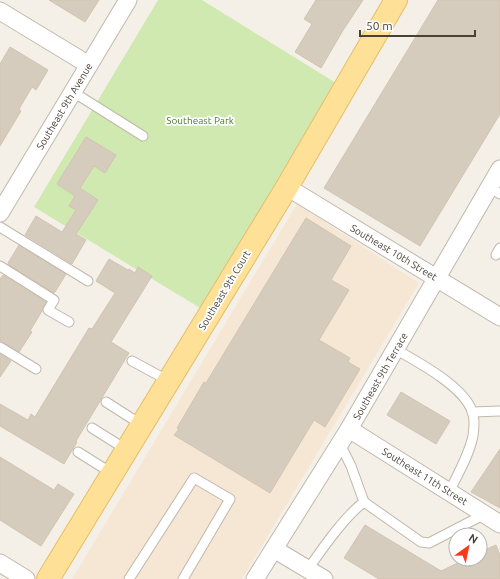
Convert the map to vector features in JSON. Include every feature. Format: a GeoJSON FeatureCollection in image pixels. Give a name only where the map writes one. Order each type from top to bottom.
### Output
{"type":"FeatureCollection","features":[{"type":"Feature","properties":{"kind":"main road","name":"Southeast 9th Court"},"geometry":{"type":"LineString","coordinates":[[48,579],[287,187],[396,0]]}},
{"type":"Feature","properties":{"kind":"street","name":"Southeast 9th Avenue"},"geometry":{"type":"LineString","coordinates":[[0,213],[128,0]]}},
{"type":"Feature","properties":{"kind":"street"},"geometry":{"type":"LineString","coordinates":[[0,11],[89,65]]}},
{"type":"Feature","properties":{"kind":"street","name":"Southeast 9th Terrace"},"geometry":{"type":"LineString","coordinates":[[255,579],[340,444],[436,278],[495,191],[500,169]]}},
{"type":"Feature","properties":{"kind":"street","name":"Southeast 10th Street"},"geometry":{"type":"LineString","coordinates":[[287,187],[500,317]]}},
{"type":"Feature","properties":{"kind":"street","name":"Southeast 11th Street"},"geometry":{"type":"LineString","coordinates":[[349,429],[500,524]]}},
{"type":"Feature","properties":{"kind":"street"},"geometry":{"type":"LineString","coordinates":[[274,549],[324,579]]}},
{"type":"Feature","properties":{"kind":"street"},"geometry":{"type":"LineString","coordinates":[[0,563],[26,579]]}},
{"type":"Feature","properties":{"kind":"lane"},"geometry":{"type":"LineString","coordinates":[[73,92],[143,136]]}},
{"type":"Feature","properties":{"kind":"lane"},"geometry":{"type":"LineString","coordinates":[[0,227],[88,281]]}},
{"type":"Feature","properties":{"kind":"lane"},"geometry":{"type":"LineString","coordinates":[[0,266],[54,300],[48,310],[70,322]]}},
{"type":"Feature","properties":{"kind":"lane"},"geometry":{"type":"LineString","coordinates":[[0,347],[36,369]]}},
{"type":"Feature","properties":{"kind":"lane"},"geometry":{"type":"LineString","coordinates":[[395,349],[435,372],[463,397],[472,412],[473,437],[449,492]]}},
{"type":"Feature","properties":{"kind":"lane"},"geometry":{"type":"LineString","coordinates":[[132,361],[169,381]]}},
{"type":"Feature","properties":{"kind":"lane"},"geometry":{"type":"LineString","coordinates":[[106,402],[142,425]]}},
{"type":"Feature","properties":{"kind":"lane"},"geometry":{"type":"LineString","coordinates":[[472,412],[500,411]]}},
{"type":"Feature","properties":{"kind":"lane"},"geometry":{"type":"LineString","coordinates":[[92,428],[127,450]]}},
{"type":"Feature","properties":{"kind":"lane"},"geometry":{"type":"LineString","coordinates":[[340,444],[351,466],[364,502],[421,542],[429,543],[485,514]]}},
{"type":"Feature","properties":{"kind":"lane"},"geometry":{"type":"LineString","coordinates":[[78,452],[113,474]]}},
{"type":"Feature","properties":{"kind":"lane"},"geometry":{"type":"LineString","coordinates":[[129,579],[194,478],[230,499],[183,579]]}},
{"type":"Feature","properties":{"kind":"lane"},"geometry":{"type":"LineString","coordinates":[[308,569],[322,549],[351,514],[364,502]]}},
{"type":"Feature","properties":{"kind":"shaded area"},"geometry":{"type":"Polygon","coordinates":[[[297,204],[419,283],[242,579],[72,579],[297,204]]]}},
{"type":"Feature","properties":{"kind":"green space","name":"Southeast Park"},"geometry":{"type":"Polygon","coordinates":[[[158,0],[202,0],[336,83],[200,308],[34,207],[158,0]]]}},
{"type":"Feature","properties":{"kind":"building"},"geometry":{"type":"Polygon","coordinates":[[[49,0],[99,0],[85,22],[49,0]]]}},
{"type":"Feature","properties":{"kind":"building"},"geometry":{"type":"Polygon","coordinates":[[[316,0],[363,0],[321,68],[295,52],[312,24],[304,19],[316,0]]]}},
{"type":"Feature","properties":{"kind":"building"},"geometry":{"type":"Polygon","coordinates":[[[438,0],[500,0],[500,114],[420,246],[324,188],[438,0]]]}},
{"type":"Feature","properties":{"kind":"building"},"geometry":{"type":"Polygon","coordinates":[[[10,47],[48,70],[36,90],[32,87],[19,109],[21,111],[0,146],[0,64],[10,47]]]}},
{"type":"Feature","properties":{"kind":"building"},"geometry":{"type":"Polygon","coordinates":[[[86,137],[116,155],[105,173],[94,166],[80,188],[98,200],[76,234],[86,240],[72,264],[25,235],[36,216],[62,232],[76,210],[69,206],[75,196],[57,184],[86,137]]]}},
{"type":"Feature","properties":{"kind":"building"},"geometry":{"type":"Polygon","coordinates":[[[306,218],[351,246],[331,280],[349,290],[319,340],[350,358],[348,362],[360,369],[325,427],[314,420],[270,493],[174,435],[179,429],[177,428],[204,382],[206,383],[306,218]]]}},
{"type":"Feature","properties":{"kind":"building"},"geometry":{"type":"Polygon","coordinates":[[[19,245],[66,274],[54,293],[9,265],[8,263],[19,245]]]}},
{"type":"Feature","properties":{"kind":"building"},"geometry":{"type":"Polygon","coordinates":[[[109,259],[135,273],[138,267],[152,276],[111,342],[129,353],[76,441],[77,442],[64,464],[0,426],[0,404],[28,420],[31,414],[35,417],[89,328],[92,329],[115,293],[96,281],[109,259]]]}},
{"type":"Feature","properties":{"kind":"building"},"geometry":{"type":"Polygon","coordinates":[[[3,275],[46,302],[30,331],[32,332],[19,352],[0,341],[0,279],[3,275]]]}},
{"type":"Feature","properties":{"kind":"building"},"geometry":{"type":"Polygon","coordinates":[[[0,354],[11,361],[0,377],[0,354]]]}},
{"type":"Feature","properties":{"kind":"building"},"geometry":{"type":"Polygon","coordinates":[[[401,392],[450,421],[436,444],[387,415],[401,392]]]}},
{"type":"Feature","properties":{"kind":"building"},"geometry":{"type":"Polygon","coordinates":[[[500,449],[500,508],[471,492],[500,449]]]}},
{"type":"Feature","properties":{"kind":"building"},"geometry":{"type":"Polygon","coordinates":[[[0,457],[54,490],[58,484],[74,494],[41,546],[0,520],[0,457]]]}},
{"type":"Feature","properties":{"kind":"building"},"geometry":{"type":"Polygon","coordinates":[[[365,525],[441,571],[449,567],[488,567],[488,548],[496,545],[500,555],[500,579],[379,579],[344,558],[365,525]]]}}]}
